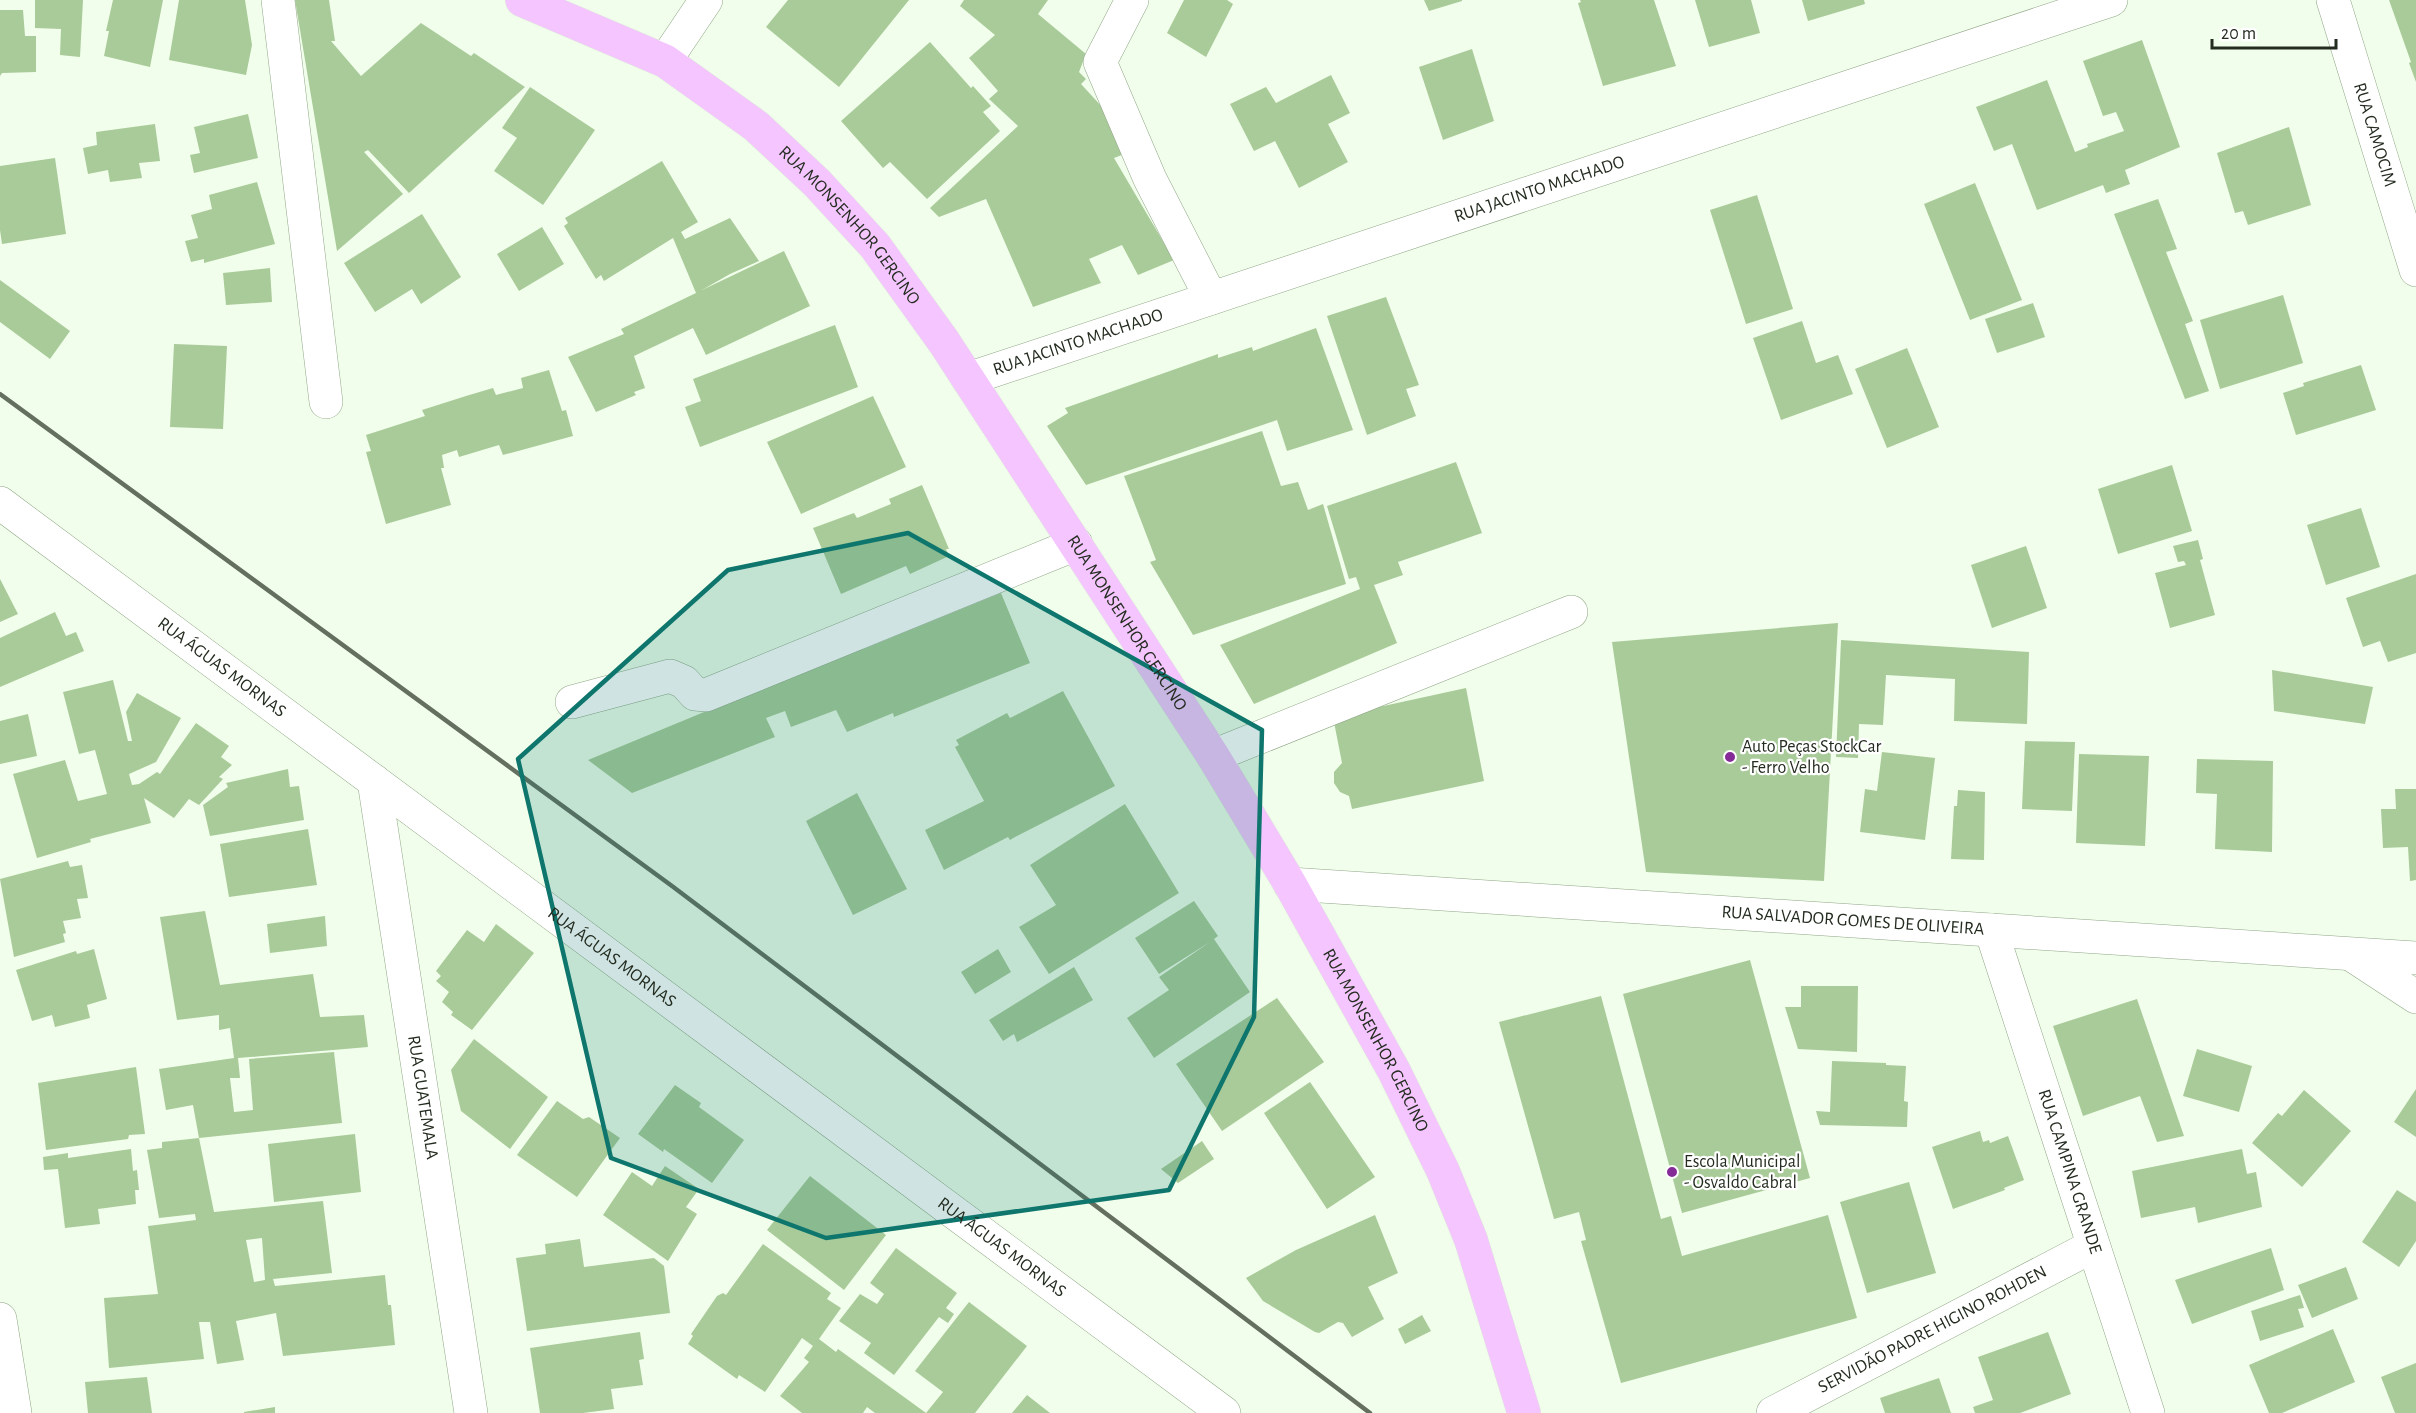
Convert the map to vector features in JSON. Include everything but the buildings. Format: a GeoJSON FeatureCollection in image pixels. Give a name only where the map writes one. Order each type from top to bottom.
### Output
{"type":"FeatureCollection","features":[{"type":"Feature","properties":{"kind":"main road","name":"RUA MONSENHOR GERCINO"},"geometry":{"type":"LineString","coordinates":[[522,0],[665,61],[756,126],[817,183],[875,246],[968,379],[1213,756],[1290,884],[1394,1071],[1443,1171],[1471,1240],[1524,1413]]}},
{"type":"Feature","properties":{"kind":"street"},"geometry":{"type":"LineString","coordinates":[[278,0],[326,402]]}},
{"type":"Feature","properties":{"kind":"street"},"geometry":{"type":"LineString","coordinates":[[665,61],[706,0]]}},
{"type":"Feature","properties":{"kind":"street"},"geometry":{"type":"LineString","coordinates":[[1132,0],[1100,62],[1150,179],[1211,298]]}},
{"type":"Feature","properties":{"kind":"street","name":"RUA JACINTO MACHADO"},"geometry":{"type":"LineString","coordinates":[[968,379],[2111,0]]}},
{"type":"Feature","properties":{"kind":"street","name":"RUA CAMOCIM"},"geometry":{"type":"LineString","coordinates":[[2333,0],[2416,270]]}},
{"type":"Feature","properties":{"kind":"street","name":"RUA ÁGUAS MORNAS"},"geometry":{"type":"LineString","coordinates":[[0,503],[1224,1413]]}},
{"type":"Feature","properties":{"kind":"street"},"geometry":{"type":"LineString","coordinates":[[572,702],[670,676],[684,681],[695,694],[706,695],[1076,544]]}},
{"type":"Feature","properties":{"kind":"street"},"geometry":{"type":"LineString","coordinates":[[1213,756],[1571,612]]}},
{"type":"Feature","properties":{"kind":"street","name":"RUA GUATEMALA"},"geometry":{"type":"LineString","coordinates":[[374,781],[471,1413]]}},
{"type":"Feature","properties":{"kind":"street","name":"RUA SALVADOR GOMES DE OLIVEIRA"},"geometry":{"type":"LineString","coordinates":[[1290,884],[2416,958]]}},
{"type":"Feature","properties":{"kind":"street","name":"RUA CAMPINA GRANDE"},"geometry":{"type":"LineString","coordinates":[[1990,930],[2148,1413]]}},
{"type":"Feature","properties":{"kind":"street"},"geometry":{"type":"LineString","coordinates":[[2350,953],[2416,997]]}},
{"type":"Feature","properties":{"kind":"street","name":"SERVIDÃO PADRE HIGINO ROHDEN"},"geometry":{"type":"LineString","coordinates":[[1773,1413],[2093,1246]]}},
{"type":"Feature","properties":{"kind":"street"},"geometry":{"type":"LineString","coordinates":[[0,1319],[15,1413]]}},
{"type":"Feature","properties":{"kind":"highlighted area"},"geometry":{"type":"Polygon","coordinates":[[[908,533],[1262,730],[1254,1017],[1169,1190],[826,1238],[611,1158],[518,759],[728,570],[908,533]]]}},
{"type":"Feature","properties":{"kind":"railway"},"geometry":{"type":"LineString","coordinates":[[0,394],[672,886],[1370,1413]]}},
{"type":"Feature","properties":{"kind":"place","name":"Auto Peças StockCar - Ferro Velho"},"geometry":{"type":"Point","coordinates":[1730,757]}},
{"type":"Feature","properties":{"kind":"place","name":"Escola Municipal - Osvaldo Cabral"},"geometry":{"type":"Point","coordinates":[1672,1172]}}]}
